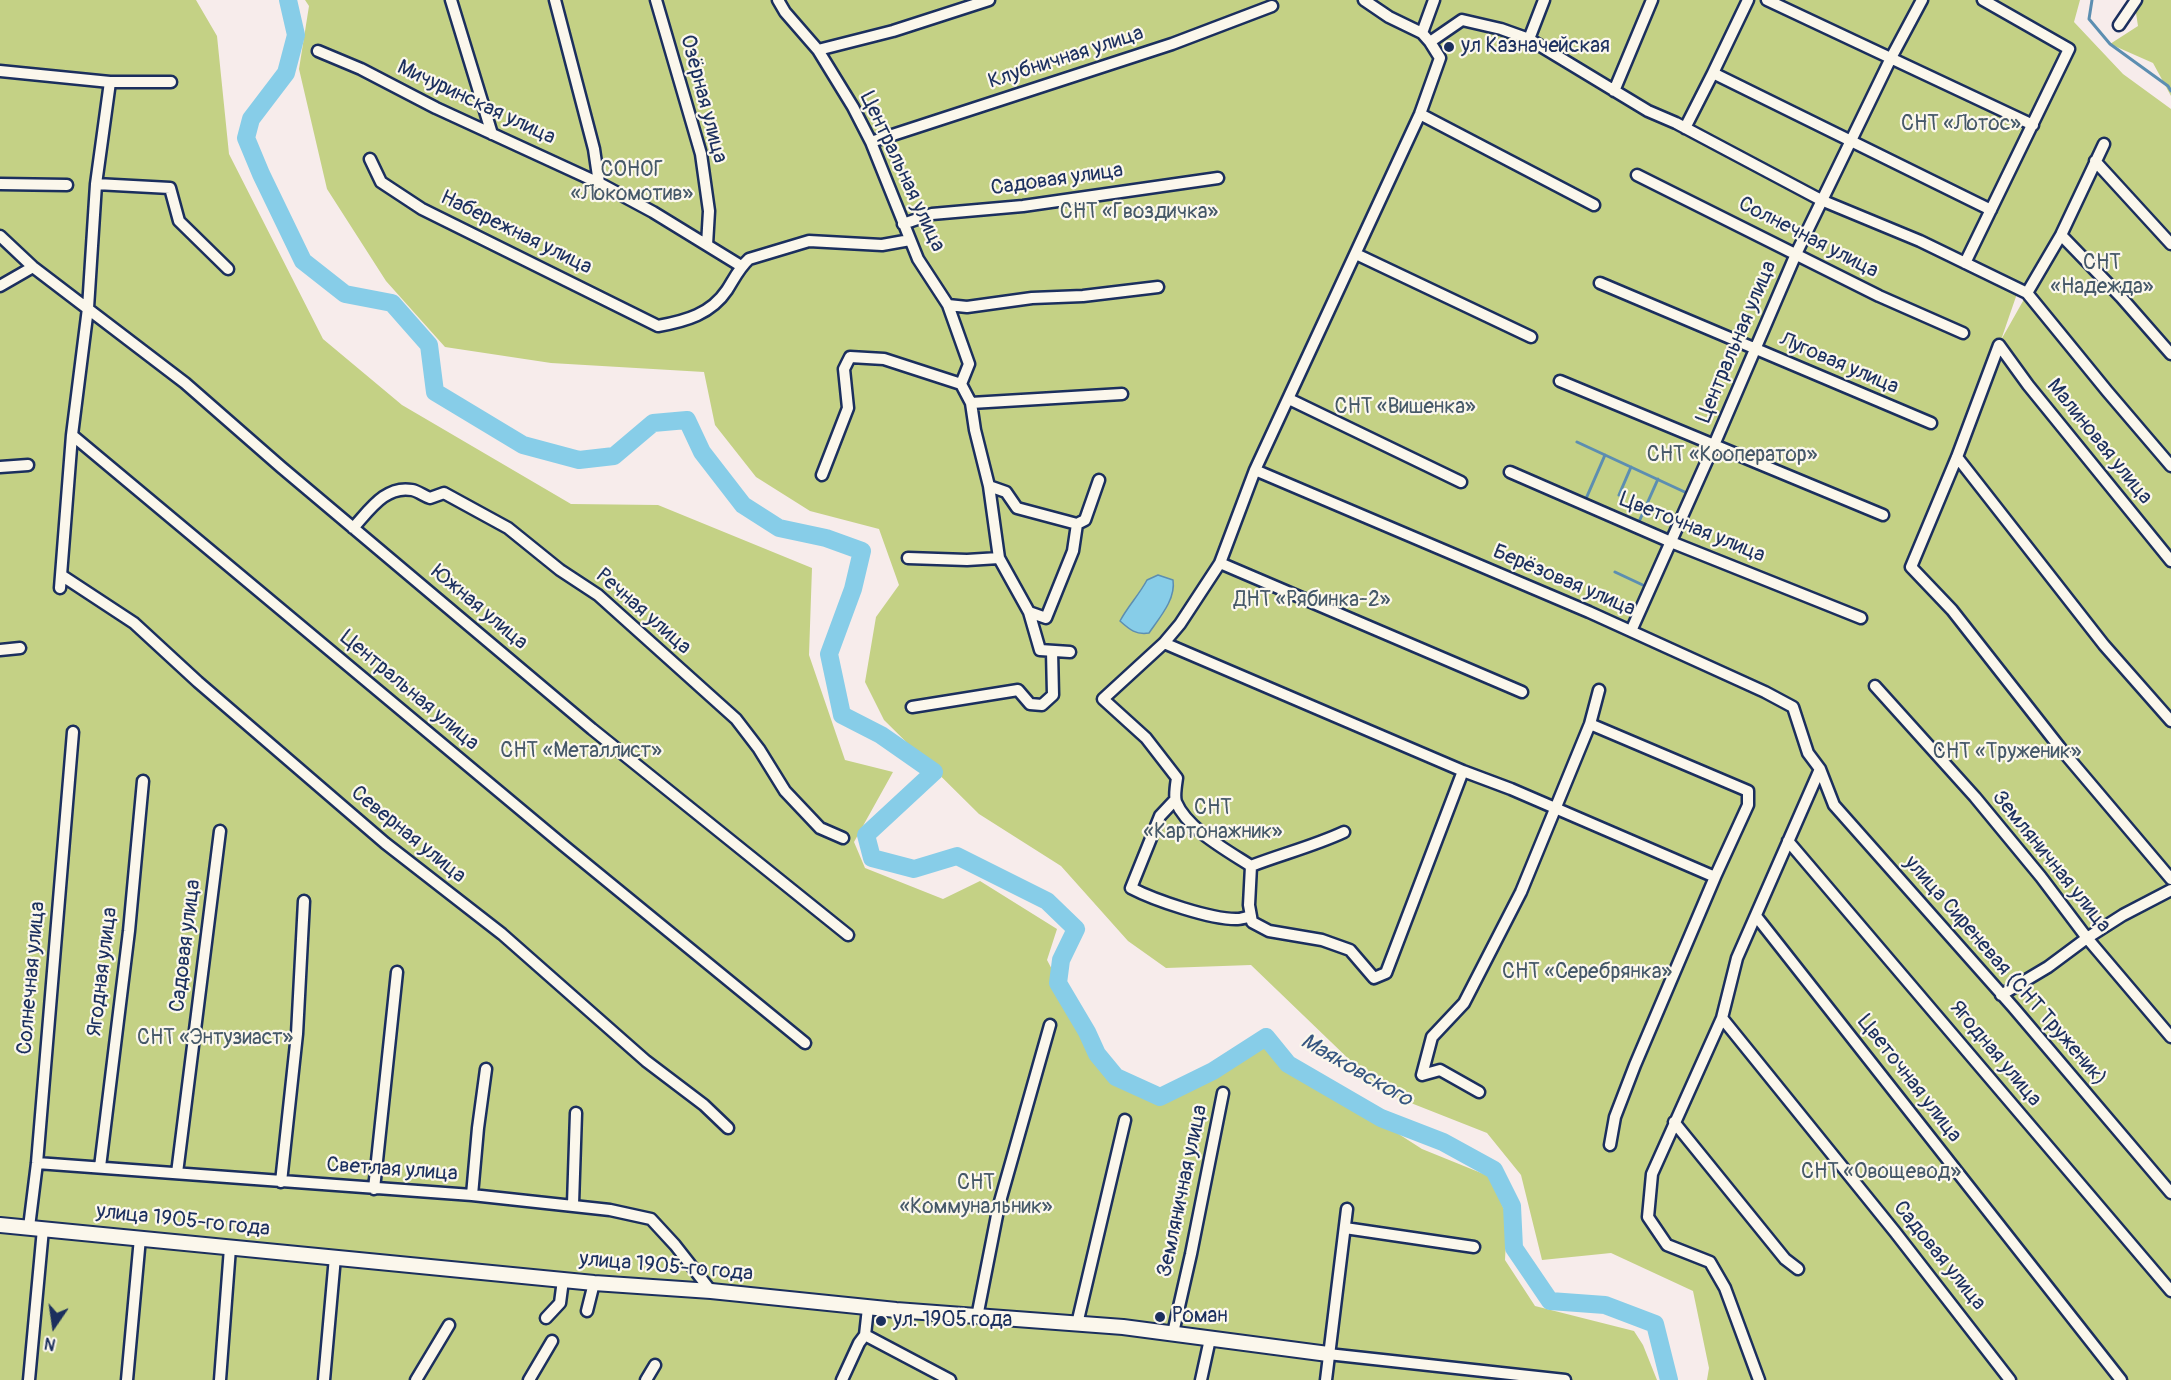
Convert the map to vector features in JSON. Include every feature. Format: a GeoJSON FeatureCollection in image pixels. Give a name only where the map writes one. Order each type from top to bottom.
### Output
{"type":"FeatureCollection","features":[{"type":"Feature","properties":{"kind":"street"},"geometry":{"type":"LineString","coordinates":[[451,0],[492,134]]}},
{"type":"Feature","properties":{"kind":"street"},"geometry":{"type":"LineString","coordinates":[[555,0],[594,149],[599,183]]}},
{"type":"Feature","properties":{"kind":"street","name":"Озёрная улица"},"geometry":{"type":"LineString","coordinates":[[656,0],[701,154],[709,211],[707,244]]}},
{"type":"Feature","properties":{"kind":"street","name":"Центральная улица"},"geometry":{"type":"LineString","coordinates":[[778,0],[818,50],[871,141],[918,259],[948,305],[969,364],[961,384]]}},
{"type":"Feature","properties":{"kind":"street"},"geometry":{"type":"LineString","coordinates":[[818,50],[893,31],[989,0]]}},
{"type":"Feature","properties":{"kind":"street"},"geometry":{"type":"LineString","coordinates":[[1251,916],[1239,919],[1212,916],[1142,894],[1131,888],[1160,816],[1175,800],[1177,778],[1146,738],[1103,699],[1164,643],[1180,624],[1220,563],[1255,470],[1420,114],[1440,58],[1422,33],[1389,17],[1364,0]]}},
{"type":"Feature","properties":{"kind":"street"},"geometry":{"type":"LineString","coordinates":[[1422,33],[1434,0]]}},
{"type":"Feature","properties":{"kind":"street"},"geometry":{"type":"LineString","coordinates":[[1529,39],[1544,0]]}},
{"type":"Feature","properties":{"kind":"street"},"geometry":{"type":"LineString","coordinates":[[1614,91],[1652,0]]}},
{"type":"Feature","properties":{"kind":"street"},"geometry":{"type":"LineString","coordinates":[[1685,128],[1748,0]]}},
{"type":"Feature","properties":{"kind":"street"},"geometry":{"type":"LineString","coordinates":[[1767,0],[2033,125]]}},
{"type":"Feature","properties":{"kind":"street","name":"Центральная улица"},"geometry":{"type":"LineString","coordinates":[[1631,631],[1796,254],[1922,0]]}},
{"type":"Feature","properties":{"kind":"street"},"geometry":{"type":"LineString","coordinates":[[1965,263],[2070,49],[1994,3],[1983,0]]}},
{"type":"Feature","properties":{"kind":"street"},"geometry":{"type":"LineString","coordinates":[[2119,25],[2136,0]]}},
{"type":"Feature","properties":{"kind":"street","name":"Клубничная улица"},"geometry":{"type":"LineString","coordinates":[[871,141],[1172,44],[1272,6]]}},
{"type":"Feature","properties":{"kind":"street"},"geometry":{"type":"LineString","coordinates":[[1430,42],[1462,20],[1501,29],[1529,39],[1648,111],[1685,128],[1821,200],[1965,263],[2027,293],[2171,466]]}},
{"type":"Feature","properties":{"kind":"street","name":"Мичуринская улица"},"geometry":{"type":"LineString","coordinates":[[318,51],[361,69],[492,134],[599,183],[653,212],[741,266]]}},
{"type":"Feature","properties":{"kind":"street"},"geometry":{"type":"LineString","coordinates":[[0,70],[110,82],[171,82]]}},
{"type":"Feature","properties":{"kind":"street"},"geometry":{"type":"LineString","coordinates":[[1713,73],[1991,210]]}},
{"type":"Feature","properties":{"kind":"street"},"geometry":{"type":"LineString","coordinates":[[60,588],[72,435],[88,308],[96,184],[110,82]]}},
{"type":"Feature","properties":{"kind":"street"},"geometry":{"type":"LineString","coordinates":[[1420,114],[1594,205]]}},
{"type":"Feature","properties":{"kind":"street"},"geometry":{"type":"LineString","coordinates":[[2027,293],[2061,235],[2104,144]]}},
{"type":"Feature","properties":{"kind":"street","name":"Набережная улица"},"geometry":{"type":"LineString","coordinates":[[370,159],[381,182],[422,208],[658,326],[682,322],[715,306],[741,266]]}},
{"type":"Feature","properties":{"kind":"street"},"geometry":{"type":"LineString","coordinates":[[2095,161],[2171,244]]}},
{"type":"Feature","properties":{"kind":"street","name":"Солнечная улица"},"geometry":{"type":"LineString","coordinates":[[1637,175],[1879,296],[1963,333]]}},
{"type":"Feature","properties":{"kind":"street","name":"Садовая улица"},"geometry":{"type":"LineString","coordinates":[[903,224],[932,214],[1023,206],[1218,178]]}},
{"type":"Feature","properties":{"kind":"street"},"geometry":{"type":"LineString","coordinates":[[0,184],[67,185]]}},
{"type":"Feature","properties":{"kind":"street"},"geometry":{"type":"LineString","coordinates":[[96,184],[170,188],[179,221],[228,269]]}},
{"type":"Feature","properties":{"kind":"street"},"geometry":{"type":"LineString","coordinates":[[2061,235],[2121,297],[2171,354]]}},
{"type":"Feature","properties":{"kind":"street"},"geometry":{"type":"LineString","coordinates":[[0,236],[33,267],[88,308]]}},
{"type":"Feature","properties":{"kind":"street"},"geometry":{"type":"LineString","coordinates":[[741,266],[749,259],[809,241],[882,245],[910,240]]}},
{"type":"Feature","properties":{"kind":"street"},"geometry":{"type":"LineString","coordinates":[[1356,254],[1531,337]]}},
{"type":"Feature","properties":{"kind":"street"},"geometry":{"type":"LineString","coordinates":[[0,286],[33,267]]}},
{"type":"Feature","properties":{"kind":"street","name":"Луговая улица"},"geometry":{"type":"LineString","coordinates":[[1600,283],[1931,423]]}},
{"type":"Feature","properties":{"kind":"street"},"geometry":{"type":"LineString","coordinates":[[948,305],[967,308],[1032,298],[1083,296],[1158,287]]}},
{"type":"Feature","properties":{"kind":"street","name":"Южная улица"},"geometry":{"type":"LineString","coordinates":[[88,308],[185,383],[592,729],[848,935]]}},
{"type":"Feature","properties":{"kind":"street","name":"Малиновая улица"},"geometry":{"type":"LineString","coordinates":[[1957,457],[1999,345],[2028,385],[2171,561]]}},
{"type":"Feature","properties":{"kind":"street"},"geometry":{"type":"LineString","coordinates":[[822,475],[848,408],[844,369],[850,357],[884,359],[961,384],[971,403],[975,430],[989,486],[999,558],[1029,612],[1040,650],[1071,652]]}},
{"type":"Feature","properties":{"kind":"street"},"geometry":{"type":"LineString","coordinates":[[1560,381],[1883,515]]}},
{"type":"Feature","properties":{"kind":"street"},"geometry":{"type":"LineString","coordinates":[[971,403],[1122,394]]}},
{"type":"Feature","properties":{"kind":"street"},"geometry":{"type":"LineString","coordinates":[[1289,399],[1461,482]]}},
{"type":"Feature","properties":{"kind":"street","name":"Центральная улица"},"geometry":{"type":"LineString","coordinates":[[72,435],[563,845],[805,1043]]}},
{"type":"Feature","properties":{"kind":"street"},"geometry":{"type":"LineString","coordinates":[[2171,721],[2104,645],[1957,457],[1911,567],[1952,610],[2061,749],[2171,879]]}},
{"type":"Feature","properties":{"kind":"street"},"geometry":{"type":"LineString","coordinates":[[0,467],[28,465]]}},
{"type":"Feature","properties":{"kind":"street","name":"Берёзовая улица"},"geometry":{"type":"LineString","coordinates":[[1255,470],[1631,631],[1765,692],[1793,707],[1808,753],[1820,769]]}},
{"type":"Feature","properties":{"kind":"street","name":"Цветочная улица"},"geometry":{"type":"LineString","coordinates":[[1510,472],[1671,542],[1861,618]]}},
{"type":"Feature","properties":{"kind":"street"},"geometry":{"type":"LineString","coordinates":[[989,486],[1006,492],[1017,508],[1077,524],[1085,520],[1099,480]]}},
{"type":"Feature","properties":{"kind":"street","name":"Речная улица"},"geometry":{"type":"LineString","coordinates":[[353,528],[381,498],[394,490],[411,490],[430,498],[444,492],[508,528],[560,570],[598,595],[736,719],[759,749],[785,791],[820,828],[843,838]]}},
{"type":"Feature","properties":{"kind":"street"},"geometry":{"type":"LineString","coordinates":[[1029,612],[1046,618],[1073,551],[1077,524]]}},
{"type":"Feature","properties":{"kind":"street"},"geometry":{"type":"LineString","coordinates":[[908,558],[967,560],[999,558]]}},
{"type":"Feature","properties":{"kind":"street"},"geometry":{"type":"LineString","coordinates":[[1220,563],[1522,692]]}},
{"type":"Feature","properties":{"kind":"street","name":"Северная улица"},"geometry":{"type":"LineString","coordinates":[[61,575],[134,623],[198,682],[376,836],[502,934],[646,1061],[704,1105],[728,1128]]}},
{"type":"Feature","properties":{"kind":"street"},"geometry":{"type":"LineString","coordinates":[[1164,643],[1715,877]]}},
{"type":"Feature","properties":{"kind":"street"},"geometry":{"type":"LineString","coordinates":[[0,650],[20,648]]}},
{"type":"Feature","properties":{"kind":"street"},"geometry":{"type":"LineString","coordinates":[[912,707],[1018,690],[1030,704],[1042,705],[1053,695],[1052,651]]}},
{"type":"Feature","properties":{"kind":"street","name":"Земляничная улица"},"geometry":{"type":"LineString","coordinates":[[1875,686],[1975,797],[2041,877],[2087,938],[2171,1037]]}},
{"type":"Feature","properties":{"kind":"street"},"geometry":{"type":"LineString","coordinates":[[1479,1092],[1440,1070],[1422,1075],[1432,1037],[1464,1003],[1521,892],[1590,724],[1599,690]]}},
{"type":"Feature","properties":{"kind":"street"},"geometry":{"type":"LineString","coordinates":[[1590,724],[1749,791],[1748,805],[1635,1065],[1615,1117],[1610,1146]]}},
{"type":"Feature","properties":{"kind":"street","name":"Солнечная улица"},"geometry":{"type":"LineString","coordinates":[[36,1228],[37,1163],[73,732]]}},
{"type":"Feature","properties":{"kind":"street"},"geometry":{"type":"LineString","coordinates":[[1759,1380],[1725,1288],[1710,1262],[1667,1245],[1648,1217],[1652,1174],[1722,1018],[1737,958],[1820,769]]}},
{"type":"Feature","properties":{"kind":"street","name":"улица Сиреневая (СНТ Труженик)"},"geometry":{"type":"LineString","coordinates":[[1820,769],[1834,806],[2001,995],[2171,1193]]}},
{"type":"Feature","properties":{"kind":"street"},"geometry":{"type":"LineString","coordinates":[[1251,866],[1249,905],[1252,922],[1269,931],[1322,940],[1350,950],[1374,978],[1386,973],[1463,771]]}},
{"type":"Feature","properties":{"kind":"street","name":"Ягодная улица"},"geometry":{"type":"LineString","coordinates":[[100,1167],[129,931],[143,781]]}},
{"type":"Feature","properties":{"kind":"street"},"geometry":{"type":"LineString","coordinates":[[1175,800],[1186,817],[1212,841],[1251,866]]}},
{"type":"Feature","properties":{"kind":"street","name":"Садовая улица"},"geometry":{"type":"LineString","coordinates":[[177,1173],[220,831]]}},
{"type":"Feature","properties":{"kind":"street"},"geometry":{"type":"LineString","coordinates":[[1251,866],[1323,842],[1344,832]]}},
{"type":"Feature","properties":{"kind":"street","name":"Ягодная улица"},"geometry":{"type":"LineString","coordinates":[[1788,841],[2171,1291]]}},
{"type":"Feature","properties":{"kind":"street"},"geometry":{"type":"LineString","coordinates":[[2001,995],[2048,968],[2087,938],[2123,915],[2171,890]]}},
{"type":"Feature","properties":{"kind":"street"},"geometry":{"type":"LineString","coordinates":[[281,1182],[297,1034],[304,901]]}},
{"type":"Feature","properties":{"kind":"street","name":"Цветочная улица"},"geometry":{"type":"LineString","coordinates":[[1756,915],[2121,1380]]}},
{"type":"Feature","properties":{"kind":"street"},"geometry":{"type":"LineString","coordinates":[[374,1189],[397,972]]}},
{"type":"Feature","properties":{"kind":"street","name":"Садовая улица"},"geometry":{"type":"LineString","coordinates":[[1722,1018],[1895,1232],[2010,1380]]}},
{"type":"Feature","properties":{"kind":"street"},"geometry":{"type":"LineString","coordinates":[[977,1317],[999,1205],[1050,1025]]}},
{"type":"Feature","properties":{"kind":"street"},"geometry":{"type":"LineString","coordinates":[[472,1195],[486,1069]]}},
{"type":"Feature","properties":{"kind":"street","name":"Земляничная улица"},"geometry":{"type":"LineString","coordinates":[[1173,1333],[1223,1093]]}},
{"type":"Feature","properties":{"kind":"street"},"geometry":{"type":"LineString","coordinates":[[573,1204],[576,1113]]}},
{"type":"Feature","properties":{"kind":"street"},"geometry":{"type":"LineString","coordinates":[[1077,1324],[1125,1120]]}},
{"type":"Feature","properties":{"kind":"street"},"geometry":{"type":"LineString","coordinates":[[1674,1122],[1785,1259],[1798,1269]]}},
{"type":"Feature","properties":{"kind":"street","name":"Светлая улица"},"geometry":{"type":"LineString","coordinates":[[37,1163],[472,1195],[573,1204],[610,1210],[651,1219],[711,1291]]}},
{"type":"Feature","properties":{"kind":"street"},"geometry":{"type":"LineString","coordinates":[[1326,1380],[1347,1209]]}},
{"type":"Feature","properties":{"kind":"street","name":"улица 1905-го года"},"geometry":{"type":"LineString","coordinates":[[0,1225],[594,1283],[711,1291],[868,1308],[1173,1333],[1328,1354]]}},
{"type":"Feature","properties":{"kind":"street"},"geometry":{"type":"LineString","coordinates":[[29,1380],[36,1228]]}},
{"type":"Feature","properties":{"kind":"street"},"geometry":{"type":"LineString","coordinates":[[1345,1228],[1474,1247]]}},
{"type":"Feature","properties":{"kind":"street"},"geometry":{"type":"LineString","coordinates":[[128,1380],[140,1238]]}},
{"type":"Feature","properties":{"kind":"street"},"geometry":{"type":"LineString","coordinates":[[220,1380],[230,1248]]}},
{"type":"Feature","properties":{"kind":"street"},"geometry":{"type":"LineString","coordinates":[[324,1380],[335,1257]]}},
{"type":"Feature","properties":{"kind":"street"},"geometry":{"type":"LineString","coordinates":[[546,1318],[560,1303],[563,1280]]}},
{"type":"Feature","properties":{"kind":"street"},"geometry":{"type":"LineString","coordinates":[[587,1311],[594,1283]]}},
{"type":"Feature","properties":{"kind":"street"},"geometry":{"type":"LineString","coordinates":[[842,1380],[865,1335],[868,1308]]}},
{"type":"Feature","properties":{"kind":"street"},"geometry":{"type":"LineString","coordinates":[[416,1380],[449,1325]]}},
{"type":"Feature","properties":{"kind":"street"},"geometry":{"type":"LineString","coordinates":[[865,1335],[950,1380]]}},
{"type":"Feature","properties":{"kind":"street"},"geometry":{"type":"LineString","coordinates":[[1201,1380],[1210,1339]]}},
{"type":"Feature","properties":{"kind":"street"},"geometry":{"type":"LineString","coordinates":[[529,1380],[552,1341]]}},
{"type":"Feature","properties":{"kind":"street"},"geometry":{"type":"LineString","coordinates":[[1328,1354],[1565,1380]]}},
{"type":"Feature","properties":{"kind":"street"},"geometry":{"type":"LineString","coordinates":[[646,1380],[655,1365]]}},
{"type":"Feature","properties":{"kind":"green space"},"geometry":{"type":"Polygon","coordinates":[[[0,0],[196,0],[217,36],[229,154],[323,339],[402,405],[571,504],[658,505],[812,568],[809,655],[845,760],[893,772],[854,842],[865,868],[943,899],[980,881],[1057,929],[1047,960],[1097,1054],[1116,1077],[1160,1097],[1266,1037],[1291,1065],[1422,1149],[1491,1177],[1507,1217],[1505,1260],[1535,1306],[1634,1331],[1643,1345],[1657,1380],[0,1380],[0,0]]]}},
{"type":"Feature","properties":{"kind":"green space"},"geometry":{"type":"Polygon","coordinates":[[[305,0],[2080,0],[2074,22],[2123,74],[2171,109],[2171,1380],[1707,1380],[1709,1368],[1693,1291],[1611,1253],[1542,1260],[1521,1175],[1487,1133],[1383,1092],[1251,965],[1166,968],[1128,941],[1061,866],[979,814],[884,720],[865,682],[876,617],[899,585],[879,529],[810,511],[756,477],[715,425],[704,372],[551,363],[445,347],[386,281],[327,189],[299,69],[309,6],[305,0]],[[2020,285],[2001,340],[2027,294],[2020,285]]]}},
{"type":"Feature","properties":{"kind":"green space"},"geometry":{"type":"Polygon","coordinates":[[[2134,0],[2171,0],[2171,96],[2153,63],[2110,44],[2138,26],[2134,0]]]}},
{"type":"Feature","properties":{"kind":"water"},"geometry":{"type":"Polygon","coordinates":[[[1158,575],[1173,580],[1170,601],[1149,633],[1133,631],[1120,621],[1147,580],[1158,575]]]}},
{"type":"Feature","properties":{"kind":"waterway","name":"Маяковского"},"geometry":{"type":"LineString","coordinates":[[288,0],[296,35],[286,73],[251,119],[246,138],[303,261],[345,294],[392,303],[429,345],[435,392],[523,445],[579,460],[614,456],[653,423],[687,420],[702,452],[743,505],[779,528],[826,538],[862,551],[853,589],[829,654],[842,715],[881,735],[934,772],[866,835],[872,858],[914,869],[957,856],[1047,901],[1076,929],[1061,960],[1058,983],[1087,1032],[1097,1054],[1116,1077],[1160,1097],[1213,1071],[1266,1037],[1288,1064],[1381,1118],[1443,1142],[1494,1170],[1512,1206],[1514,1248],[1550,1301],[1605,1305],[1655,1324],[1669,1380]]}},
{"type":"Feature","properties":{"kind":"waterway"},"geometry":{"type":"LineString","coordinates":[[2092,0],[2089,19],[2110,44],[2168,86],[2171,91]]}},
{"type":"Feature","properties":{"kind":"waterway"},"geometry":{"type":"LineString","coordinates":[[1577,442],[1689,494]]}},
{"type":"Feature","properties":{"kind":"waterway"},"geometry":{"type":"LineString","coordinates":[[1585,501],[1605,455]]}},
{"type":"Feature","properties":{"kind":"waterway"},"geometry":{"type":"LineString","coordinates":[[1619,495],[1631,467]]}},
{"type":"Feature","properties":{"kind":"waterway"},"geometry":{"type":"LineString","coordinates":[[1638,524],[1658,479]]}},
{"type":"Feature","properties":{"kind":"waterway"},"geometry":{"type":"LineString","coordinates":[[1615,572],[1647,587]]}},
{"type":"Feature","properties":{"kind":"place","name":"ул Казначейская"},"geometry":{"type":"Point","coordinates":[1449,47]}},
{"type":"Feature","properties":{"kind":"place","name":"Роман"},"geometry":{"type":"Point","coordinates":[1160,1317]}},
{"type":"Feature","properties":{"kind":"place","name":"ул. 1905 года"},"geometry":{"type":"Point","coordinates":[881,1321]}},
{"type":"Feature","properties":{"kind":"park label","name":"СНТ «Лотос»"},"geometry":{"type":"Point","coordinates":[1961,125]}},
{"type":"Feature","properties":{"kind":"park label","name":"СОНОГ «Локомотив»"},"geometry":{"type":"Point","coordinates":[632,183]}},
{"type":"Feature","properties":{"kind":"park label","name":"СНТ «Гвоздичка»"},"geometry":{"type":"Point","coordinates":[1139,213]}},
{"type":"Feature","properties":{"kind":"park label","name":"СНТ «Надежда»"},"geometry":{"type":"Point","coordinates":[2102,276]}},
{"type":"Feature","properties":{"kind":"park label","name":"СНТ «Вишенка»"},"geometry":{"type":"Point","coordinates":[1405,408]}},
{"type":"Feature","properties":{"kind":"park label","name":"СНТ «Кооператор»"},"geometry":{"type":"Point","coordinates":[1732,456]}},
{"type":"Feature","properties":{"kind":"park label","name":"ДНТ «Рябинка-2»"},"geometry":{"type":"Point","coordinates":[1312,601]}},
{"type":"Feature","properties":{"kind":"park label","name":"СНТ «Металлист»"},"geometry":{"type":"Point","coordinates":[581,752]}},
{"type":"Feature","properties":{"kind":"park label","name":"СНТ «Труженик»"},"geometry":{"type":"Point","coordinates":[2007,753]}},
{"type":"Feature","properties":{"kind":"park label","name":"СНТ «Картонажник»"},"geometry":{"type":"Point","coordinates":[1213,821]}},
{"type":"Feature","properties":{"kind":"park label","name":"СНТ «Серебрянка»"},"geometry":{"type":"Point","coordinates":[1587,973]}},
{"type":"Feature","properties":{"kind":"park label","name":"СНТ «Энтузиаст»"},"geometry":{"type":"Point","coordinates":[215,1039]}},
{"type":"Feature","properties":{"kind":"park label","name":"СНТ «Овощевод»"},"geometry":{"type":"Point","coordinates":[1881,1173]}},
{"type":"Feature","properties":{"kind":"park label","name":"СНТ «Коммунальник»"},"geometry":{"type":"Point","coordinates":[976,1196]}}]}
